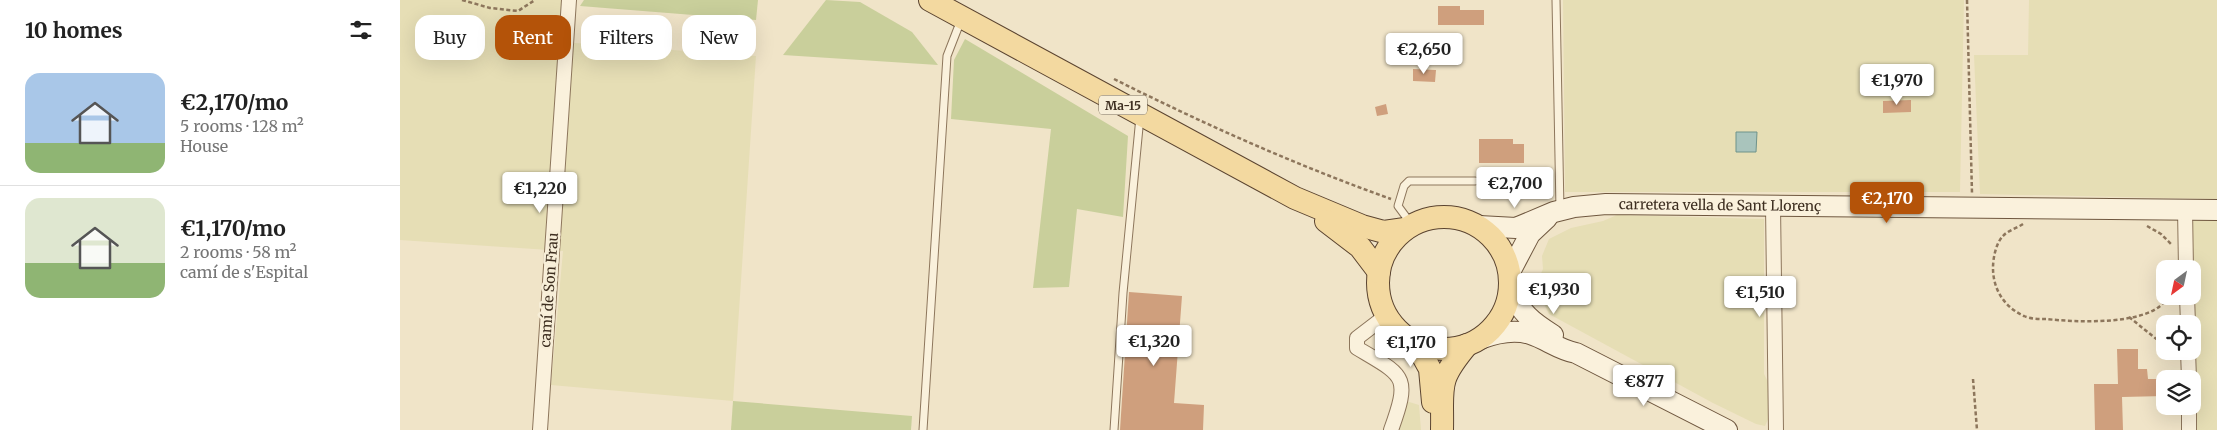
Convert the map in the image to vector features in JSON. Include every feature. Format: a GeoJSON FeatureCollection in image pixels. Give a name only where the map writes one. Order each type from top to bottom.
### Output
{"type":"FeatureCollection","features":[{"type":"Feature","properties":{"kind":"main road","name":"Ma-15"},"geometry":{"type":"LineString","coordinates":[[946,6],[1295,198],[1362,226],[1384,232],[1443,217],[1468,221],[1493,238],[1506,260],[1510,280]]}},
{"type":"Feature","properties":{"kind":"main road","name":"Ma-15"},"geometry":{"type":"LineString","coordinates":[[1295,198],[1353,241],[1379,272]]}},
{"type":"Feature","properties":{"kind":"main road"},"geometry":{"type":"LineString","coordinates":[[1409,227],[1388,248],[1379,272],[1378,285],[1387,316],[1397,329],[1415,342],[1436,348],[1473,342]]}},
{"type":"Feature","properties":{"kind":"main road"},"geometry":{"type":"LineString","coordinates":[[1442,430],[1441,399],[1445,375],[1473,342],[1500,319],[1510,280]]}},
{"type":"Feature","properties":{"kind":"main road"},"geometry":{"type":"LineString","coordinates":[[1415,342],[1430,369],[1435,430]]}},
{"type":"Feature","properties":{"kind":"street","name":"camí de Son Frau"},"geometry":{"type":"LineString","coordinates":[[540,430],[568,0]]}},
{"type":"Feature","properties":{"kind":"street","name":"carretera vella de Sant Llorenç"},"geometry":{"type":"LineString","coordinates":[[1478,226],[1516,228],[1557,211],[1574,207],[1606,204],[2217,210]]}},
{"type":"Feature","properties":{"kind":"street"},"geometry":{"type":"LineString","coordinates":[[1773,206],[1776,430]]}},
{"type":"Feature","properties":{"kind":"street"},"geometry":{"type":"LineString","coordinates":[[2185,209],[2186,260]]}},
{"type":"Feature","properties":{"kind":"street"},"geometry":{"type":"LineString","coordinates":[[1557,211],[1530,234],[1510,280],[1520,309],[1536,325],[1569,344],[1576,353]]}},
{"type":"Feature","properties":{"kind":"street"},"geometry":{"type":"LineString","coordinates":[[1387,316],[1358,338],[1357,348],[1391,368],[1400,378],[1403,387],[1391,430]]}},
{"type":"Feature","properties":{"kind":"street"},"geometry":{"type":"LineString","coordinates":[[1473,342],[1508,332],[1530,334],[1565,351],[1576,353],[1727,430]]}},
{"type":"Feature","properties":{"kind":"street"},"geometry":{"type":"LineString","coordinates":[[2189,415],[2189,430]]}},
{"type":"Feature","properties":{"kind":"lane"},"geometry":{"type":"LineString","coordinates":[[1556,0],[1557,211]]}},
{"type":"Feature","properties":{"kind":"lane"},"geometry":{"type":"LineString","coordinates":[[923,430],[947,56],[946,6]]}},
{"type":"Feature","properties":{"kind":"lane"},"geometry":{"type":"LineString","coordinates":[[1114,430],[1123,294],[1141,114]]}},
{"type":"Feature","properties":{"kind":"lane"},"geometry":{"type":"LineString","coordinates":[[1409,227],[1398,206],[1404,186],[1409,181],[1475,181]]}},
{"type":"Feature","properties":{"kind":"path"},"geometry":{"type":"LineString","coordinates":[[462,0],[490,8],[518,12],[535,0]]}},
{"type":"Feature","properties":{"kind":"path"},"geometry":{"type":"LineString","coordinates":[[1967,0],[1972,208]]}},
{"type":"Feature","properties":{"kind":"path"},"geometry":{"type":"LineString","coordinates":[[1107,75],[1183,113],[1253,144],[1350,185],[1399,202]]}},
{"type":"Feature","properties":{"kind":"path"},"geometry":{"type":"LineString","coordinates":[[2027,222],[2003,236],[1993,257],[1993,278],[1999,297],[2024,317],[2076,323],[2104,322],[2148,313],[2162,305]]}},
{"type":"Feature","properties":{"kind":"path"},"geometry":{"type":"LineString","coordinates":[[2140,223],[2161,234],[2173,246]]}},
{"type":"Feature","properties":{"kind":"path"},"geometry":{"type":"LineString","coordinates":[[2129,317],[2156,339]]}},
{"type":"Feature","properties":{"kind":"path"},"geometry":{"type":"LineString","coordinates":[[1973,379],[1977,430]]}},
{"type":"Feature","properties":{"kind":"shaded area"},"geometry":{"type":"Polygon","coordinates":[[[400,0],[563,0],[562,15],[495,15],[495,60],[571,60],[571,43],[581,43],[581,60],[672,60],[672,50],[682,51],[682,60],[756,60],[733,401],[551,385],[563,251],[400,240],[400,0]]]}},
{"type":"Feature","properties":{"kind":"shaded area"},"geometry":{"type":"Polygon","coordinates":[[[1563,0],[1964,0],[1960,192],[1565,192],[1563,0]]]}},
{"type":"Feature","properties":{"kind":"shaded area"},"geometry":{"type":"Polygon","coordinates":[[[2029,0],[2217,0],[2217,199],[1980,194],[1974,55],[2028,55],[2029,0]]]}},
{"type":"Feature","properties":{"kind":"shaded area"},"geometry":{"type":"Polygon","coordinates":[[[1617,215],[1764,219],[1764,374],[1769,384],[1770,415],[1765,426],[1756,424],[1713,403],[1549,314],[1537,290],[1537,282],[1543,269],[1542,256],[1549,239],[1571,228],[1603,221],[1617,215]]]}},
{"type":"Feature","properties":{"kind":"shaded area"},"geometry":{"type":"Polygon","coordinates":[[[2194,220],[2217,221],[2217,430],[2196,430],[2196,415],[2201,415],[2201,370],[2195,370],[2194,360],[2201,360],[2201,315],[2193,315],[2193,305],[2201,305],[2201,260],[2192,260],[2191,227],[2194,220]]]}},
{"type":"Feature","properties":{"kind":"shaded area"},"geometry":{"type":"Polygon","coordinates":[[[1406,401],[1419,405],[1421,430],[1396,430],[1406,401]]]}},
{"type":"Feature","properties":{"kind":"green space"},"geometry":{"type":"Polygon","coordinates":[[[584,0],[758,0],[756,20],[756,15],[693,15],[580,6],[584,0]]]}},
{"type":"Feature","properties":{"kind":"green space"},"geometry":{"type":"Polygon","coordinates":[[[826,0],[860,2],[912,32],[938,65],[783,55],[826,0]]]}},
{"type":"Feature","properties":{"kind":"green space"},"geometry":{"type":"Polygon","coordinates":[[[965,39],[1128,136],[1123,217],[1077,209],[1069,287],[1033,288],[1051,129],[951,119],[954,60],[965,39]]]}},
{"type":"Feature","properties":{"kind":"green space"},"geometry":{"type":"Polygon","coordinates":[[[733,401],[912,416],[911,430],[731,430],[733,401]]]}},
{"type":"Feature","properties":{"kind":"water"},"geometry":{"type":"Polygon","coordinates":[[[1736,132],[1757,132],[1756,152],[1736,152],[1736,132]]]}},
{"type":"Feature","properties":{"kind":"building"},"geometry":{"type":"Polygon","coordinates":[[[1438,6],[1460,6],[1460,10],[1484,10],[1484,25],[1438,25],[1438,6]]]}},
{"type":"Feature","properties":{"kind":"building"},"geometry":{"type":"Polygon","coordinates":[[[1413,69],[1436,70],[1435,82],[1413,81],[1413,69]]]}},
{"type":"Feature","properties":{"kind":"building"},"geometry":{"type":"Polygon","coordinates":[[[1911,100],[1911,112],[1883,113],[1883,101],[1911,100]]]}},
{"type":"Feature","properties":{"kind":"building"},"geometry":{"type":"Polygon","coordinates":[[[1386,104],[1388,114],[1377,116],[1375,107],[1386,104]]]}},
{"type":"Feature","properties":{"kind":"building"},"geometry":{"type":"Polygon","coordinates":[[[1479,139],[1513,139],[1513,144],[1524,144],[1524,163],[1479,163],[1479,139]]]}},
{"type":"Feature","properties":{"kind":"building"},"geometry":{"type":"Polygon","coordinates":[[[1129,292],[1182,296],[1174,403],[1204,405],[1203,430],[1120,430],[1129,292]]]}},
{"type":"Feature","properties":{"kind":"building"},"geometry":{"type":"Polygon","coordinates":[[[2117,349],[2138,349],[2138,369],[2147,369],[2148,379],[2156,379],[2156,396],[2122,397],[2123,430],[2095,430],[2094,384],[2118,384],[2117,349]]]}}]}
